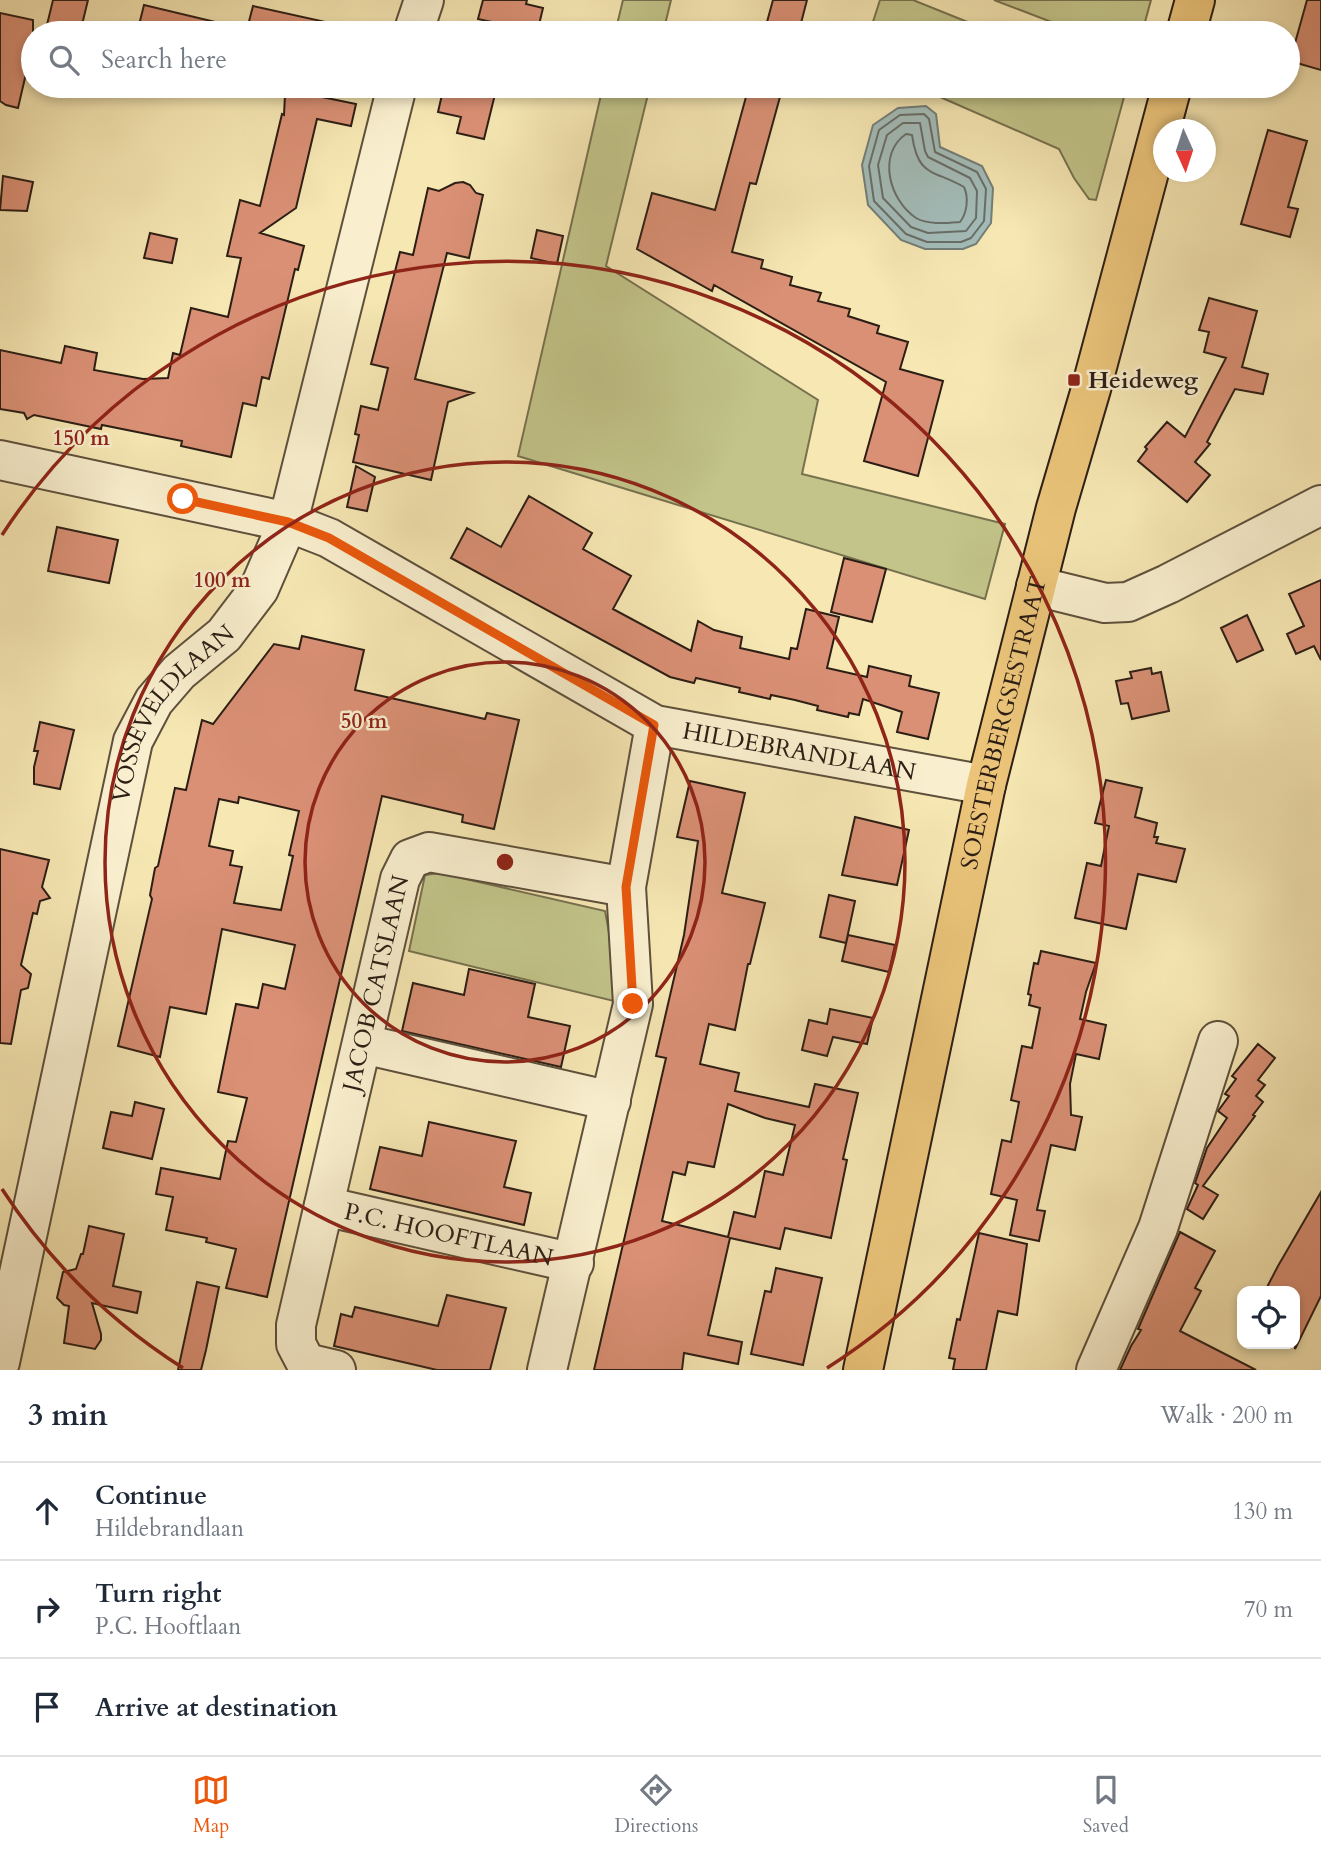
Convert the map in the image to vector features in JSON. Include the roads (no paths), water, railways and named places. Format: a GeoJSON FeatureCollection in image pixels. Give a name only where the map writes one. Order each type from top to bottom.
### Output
{"type":"FeatureCollection","features":[{"type":"Feature","properties":{"kind":"main road"},"geometry":{"type":"LineString","coordinates":[[1189,21],[1195,0]]}},
{"type":"Feature","properties":{"kind":"main road","name":"SOESTERBERGSESTRAAT"},"geometry":{"type":"LineString","coordinates":[[863,1370],[986,785],[1036,586],[1169,98]]}},
{"type":"Feature","properties":{"kind":"street"},"geometry":{"type":"LineString","coordinates":[[417,21],[424,0]]}},
{"type":"Feature","properties":{"kind":"street","name":"VOSSEVELDLAAN"},"geometry":{"type":"LineString","coordinates":[[0,1362],[133,741],[154,701],[179,672],[224,635],[259,589],[288,522],[394,98]]}},
{"type":"Feature","properties":{"kind":"street","name":"HILDEBRANDLAAN"},"geometry":{"type":"LineString","coordinates":[[0,460],[288,522],[329,538],[654,725],[986,785]]}},
{"type":"Feature","properties":{"kind":"street"},"geometry":{"type":"LineString","coordinates":[[1036,586],[1105,603],[1128,602],[1151,593],[1321,505]]}},
{"type":"Feature","properties":{"kind":"street","name":"P.C. HOOFTLAAN"},"geometry":{"type":"LineString","coordinates":[[547,1370],[633,1004],[626,887],[654,725]]}},
{"type":"Feature","properties":{"kind":"street","name":"JACOB CATSLAAN"},"geometry":{"type":"LineString","coordinates":[[336,1370],[306,1363],[296,1343],[296,1325],[400,878],[410,859],[429,852],[626,887]]}},
{"type":"Feature","properties":{"kind":"street"},"geometry":{"type":"LineString","coordinates":[[1096,1370],[1158,1228],[1218,1041]]}},
{"type":"Feature","properties":{"kind":"street"},"geometry":{"type":"LineString","coordinates":[[363,1044],[611,1101]]}},
{"type":"Feature","properties":{"kind":"street","name":"P.C. HOOFTLAAN"},"geometry":{"type":"LineString","coordinates":[[324,1206],[574,1264]]}},
{"type":"Feature","properties":{"kind":"water"},"geometry":{"type":"Polygon","coordinates":[[[926,106],[936,114],[940,147],[982,166],[993,188],[991,223],[976,244],[963,249],[925,249],[901,240],[868,205],[862,165],[873,125],[898,108],[926,106]]]}},
{"type":"Feature","properties":{"kind":"place","name":"Heideweg"},"geometry":{"type":"Point","coordinates":[1074,380]}}]}
